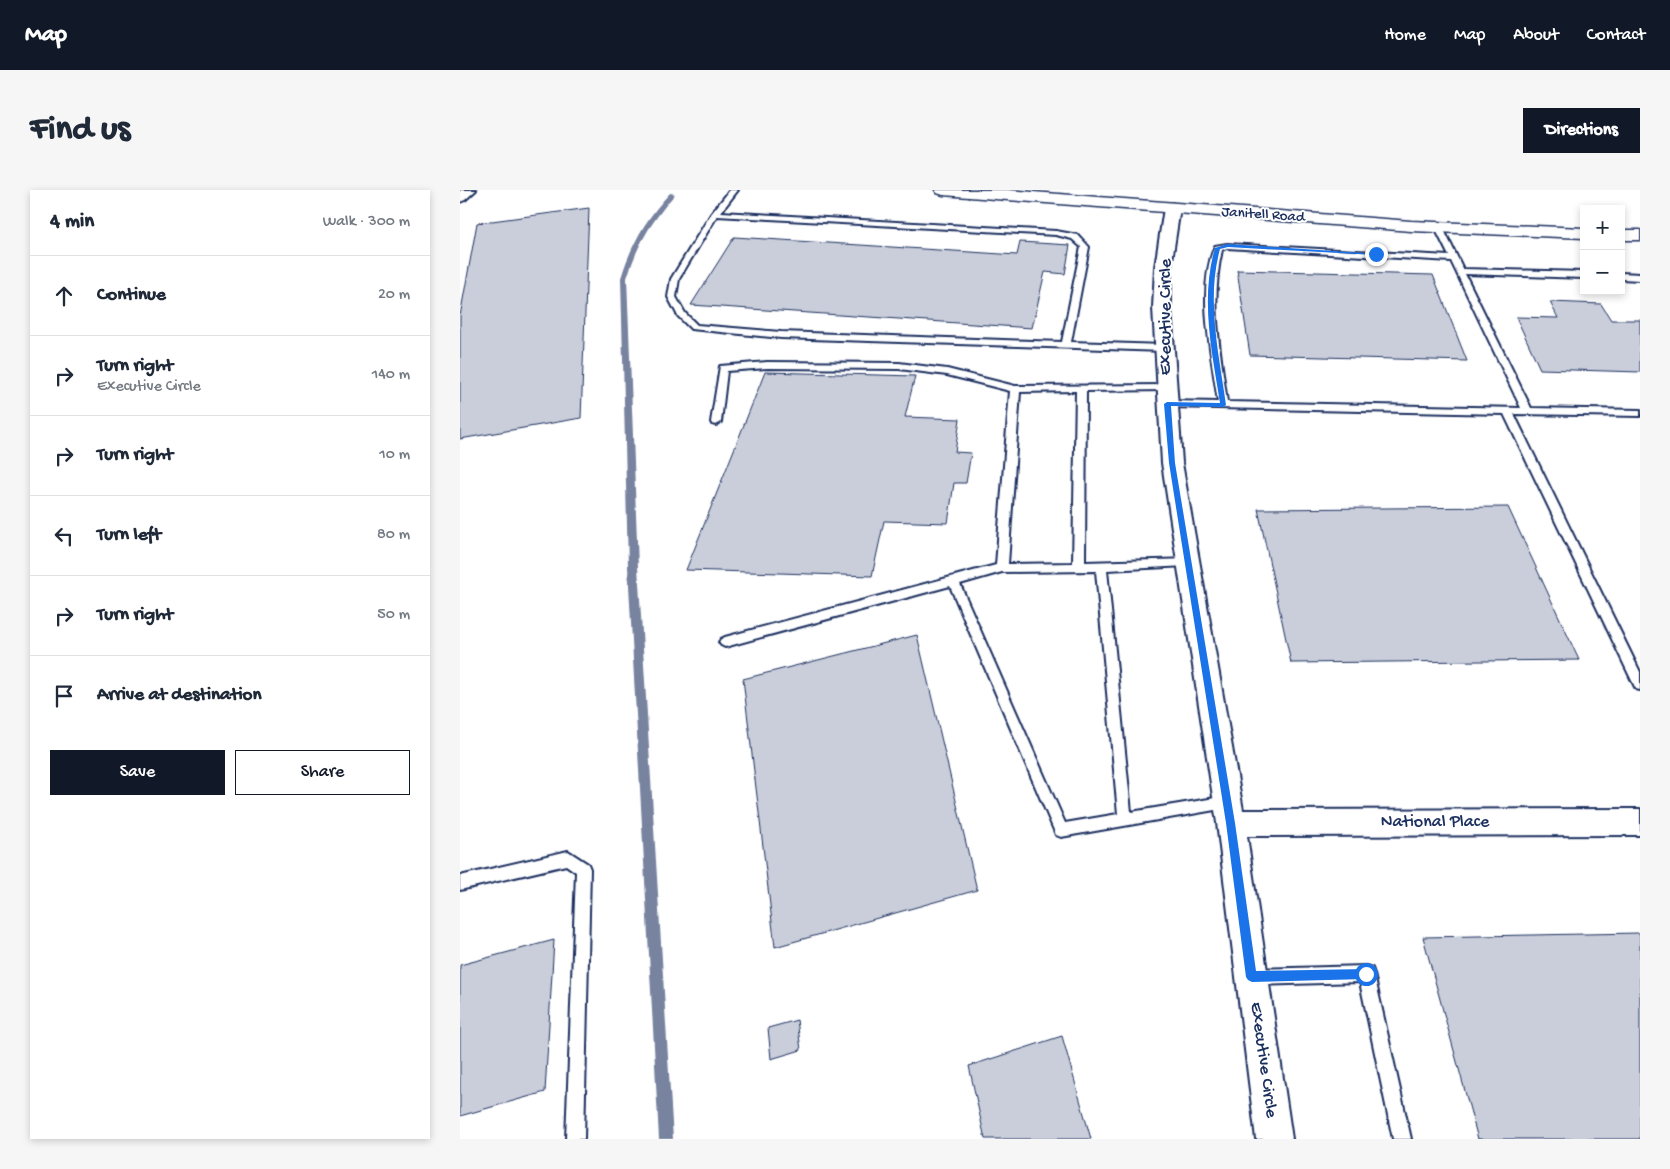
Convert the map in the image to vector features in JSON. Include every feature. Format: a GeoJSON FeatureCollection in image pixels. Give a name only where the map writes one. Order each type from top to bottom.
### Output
{"type":"FeatureCollection","features":[{"type":"Feature","properties":{"kind":"street"},"geometry":{"type":"LineString","coordinates":[[460,196],[468,190]]}},
{"type":"Feature","properties":{"kind":"street","name":"Janitell Road"},"geometry":{"type":"LineString","coordinates":[[943,190],[1439,228],[1580,233]]}},
{"type":"Feature","properties":{"kind":"street","name":"Executive Circle"},"geometry":{"type":"LineString","coordinates":[[1172,208],[1163,267],[1164,348],[1172,463],[1229,813],[1274,1139]]}},
{"type":"Feature","properties":{"kind":"street"},"geometry":{"type":"LineString","coordinates":[[1625,235],[1640,235]]}},
{"type":"Feature","properties":{"kind":"street","name":"National Place"},"geometry":{"type":"LineString","coordinates":[[1229,813],[1640,822]]}},
{"type":"Feature","properties":{"kind":"lane"},"geometry":{"type":"LineString","coordinates":[[734,190],[715,214],[675,278],[672,297],[681,314],[694,326],[781,336],[1164,348]]}},
{"type":"Feature","properties":{"kind":"lane"},"geometry":{"type":"LineString","coordinates":[[715,214],[1056,233],[1075,237],[1084,246],[1066,345]]}},
{"type":"Feature","properties":{"kind":"lane"},"geometry":{"type":"LineString","coordinates":[[1439,228],[1527,410]]}},
{"type":"Feature","properties":{"kind":"lane"},"geometry":{"type":"LineString","coordinates":[[1223,405],[1211,323],[1214,260],[1218,248],[1228,246],[1454,259]]}},
{"type":"Feature","properties":{"kind":"lane"},"geometry":{"type":"LineString","coordinates":[[1460,271],[1580,275]]}},
{"type":"Feature","properties":{"kind":"lane"},"geometry":{"type":"LineString","coordinates":[[1625,276],[1640,277]]}},
{"type":"Feature","properties":{"kind":"lane"},"geometry":{"type":"LineString","coordinates":[[716,422],[723,368],[767,365],[899,366],[947,372],[1015,388],[1081,388],[1167,396],[1223,405],[1640,413]]}},
{"type":"Feature","properties":{"kind":"lane"},"geometry":{"type":"LineString","coordinates":[[1002,568],[1015,388]]}},
{"type":"Feature","properties":{"kind":"lane"},"geometry":{"type":"LineString","coordinates":[[1079,567],[1081,388]]}},
{"type":"Feature","properties":{"kind":"lane"},"geometry":{"type":"LineString","coordinates":[[1507,410],[1640,685]]}},
{"type":"Feature","properties":{"kind":"lane"},"geometry":{"type":"LineString","coordinates":[[725,642],[1002,568],[1187,562]]}},
{"type":"Feature","properties":{"kind":"lane"},"geometry":{"type":"LineString","coordinates":[[1102,566],[1125,818]]}},
{"type":"Feature","properties":{"kind":"lane"},"geometry":{"type":"LineString","coordinates":[[953,581],[1061,830],[1125,818],[1229,813]]}},
{"type":"Feature","properties":{"kind":"lane"},"geometry":{"type":"LineString","coordinates":[[460,883],[568,858],[583,869],[575,1139]]}},
{"type":"Feature","properties":{"kind":"lane"},"geometry":{"type":"LineString","coordinates":[[1252,977],[1366,974],[1402,1139]]}},
{"type":"Feature","properties":{"kind":"building"},"geometry":{"type":"Polygon","coordinates":[[[589,208],[581,418],[460,439],[460,316],[477,223],[589,208]]]}},
{"type":"Feature","properties":{"kind":"building"},"geometry":{"type":"Polygon","coordinates":[[[734,237],[1017,255],[1020,242],[1070,245],[1065,274],[1045,272],[1032,328],[691,305],[734,237]]]}},
{"type":"Feature","properties":{"kind":"building"},"geometry":{"type":"Polygon","coordinates":[[[1237,270],[1433,275],[1467,361],[1250,355],[1237,270]]]}},
{"type":"Feature","properties":{"kind":"building"},"geometry":{"type":"Polygon","coordinates":[[[1550,302],[1601,304],[1611,320],[1640,320],[1640,372],[1540,369],[1516,317],[1558,318],[1550,302]]]}},
{"type":"Feature","properties":{"kind":"building"},"geometry":{"type":"Polygon","coordinates":[[[765,372],[915,376],[905,417],[960,419],[955,452],[971,453],[966,483],[954,483],[948,523],[884,521],[872,576],[686,570],[765,372]]]}},
{"type":"Feature","properties":{"kind":"building"},"geometry":{"type":"Polygon","coordinates":[[[1508,507],[1579,660],[1291,663],[1258,509],[1508,507]]]}},
{"type":"Feature","properties":{"kind":"building"},"geometry":{"type":"Polygon","coordinates":[[[917,635],[977,890],[775,947],[743,679],[917,635]]]}},
{"type":"Feature","properties":{"kind":"building"},"geometry":{"type":"Polygon","coordinates":[[[1640,933],[1640,1139],[1478,1139],[1423,937],[1640,933]]]}},
{"type":"Feature","properties":{"kind":"building"},"geometry":{"type":"Polygon","coordinates":[[[554,940],[545,1092],[460,1116],[460,965],[554,940]]]}},
{"type":"Feature","properties":{"kind":"building"},"geometry":{"type":"Polygon","coordinates":[[[797,1020],[801,1050],[771,1059],[768,1028],[797,1020]]]}},
{"type":"Feature","properties":{"kind":"building"},"geometry":{"type":"Polygon","coordinates":[[[1062,1036],[1091,1139],[985,1139],[969,1066],[1062,1036]]]}},
{"type":"Feature","properties":{"kind":"waterway"},"geometry":{"type":"LineString","coordinates":[[666,1139],[633,567],[624,278],[642,233],[672,194]]}},
{"type":"Feature","properties":{"kind":"route"},"geometry":{"type":"LineString","coordinates":[[1366,974],[1252,977],[1231,823],[1196,619],[1172,463],[1167,404],[1223,405],[1211,323],[1214,260],[1218,248],[1228,246],[1376,254]]}}]}
